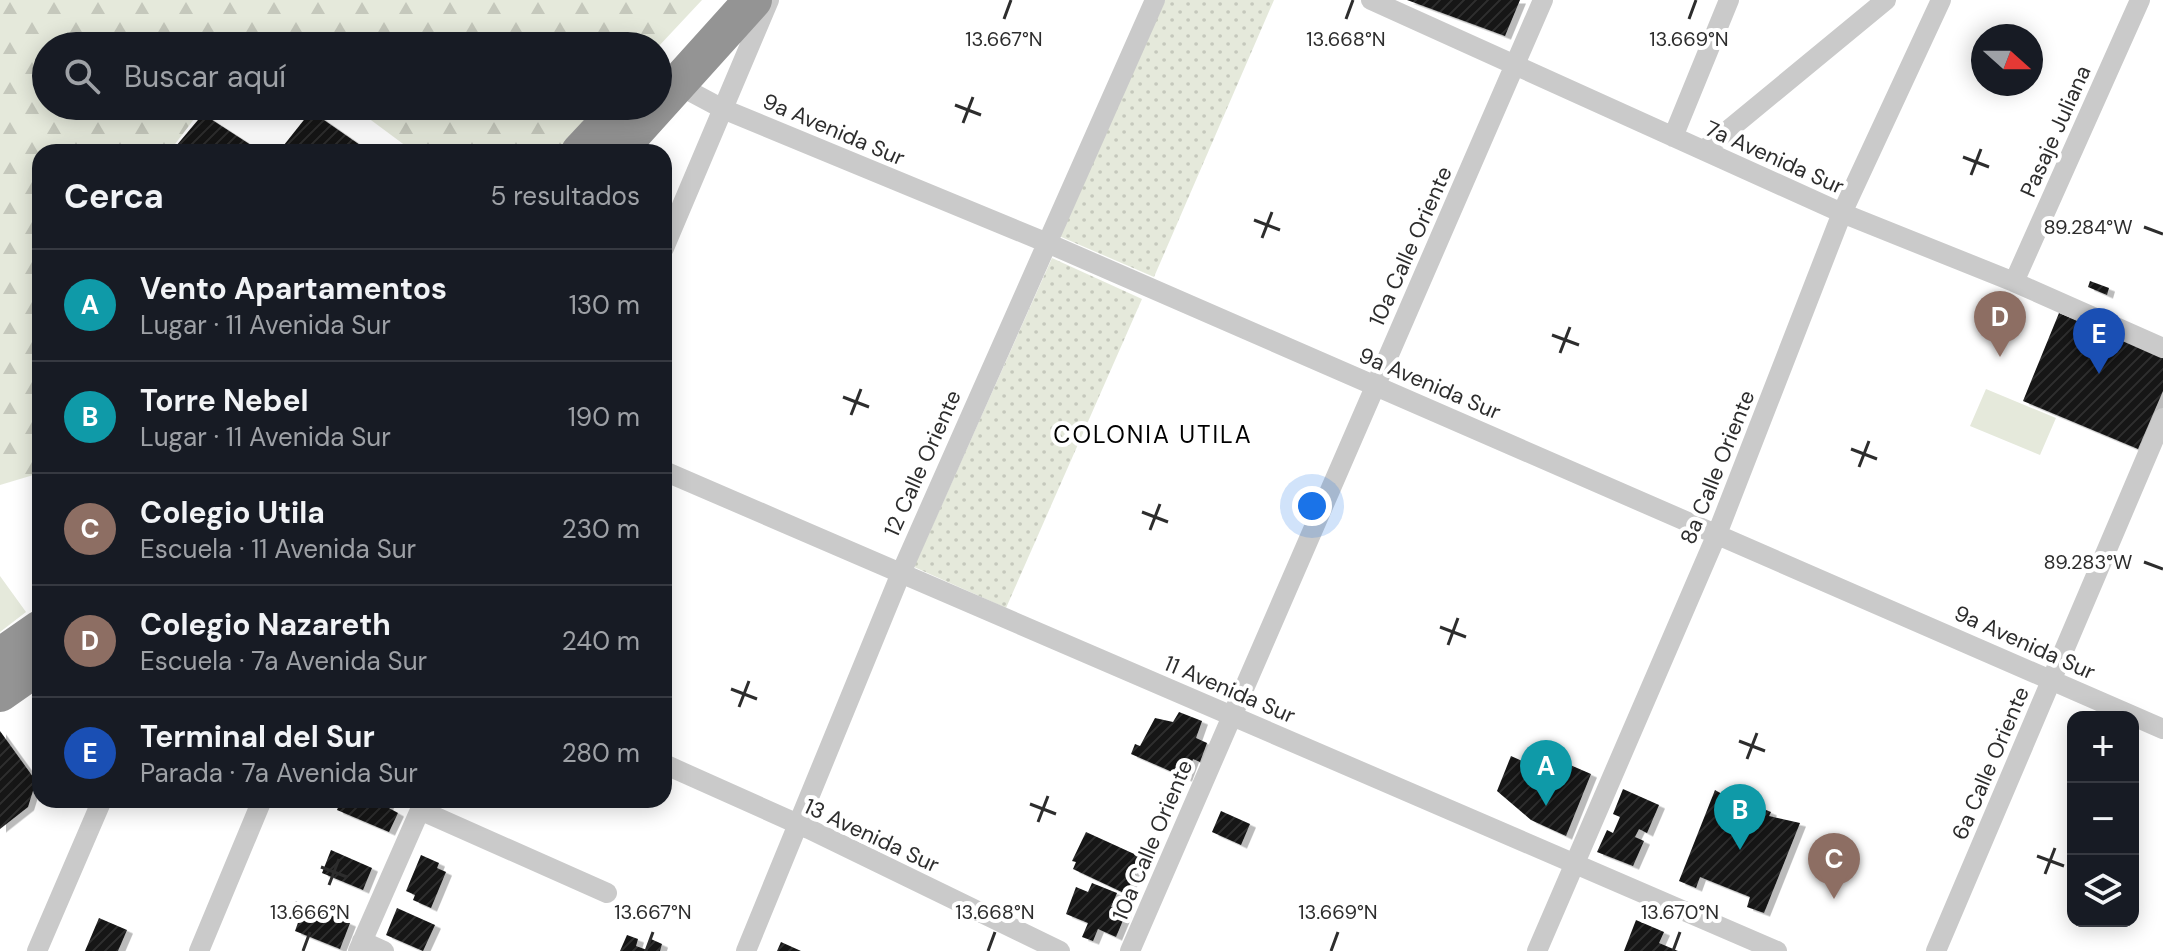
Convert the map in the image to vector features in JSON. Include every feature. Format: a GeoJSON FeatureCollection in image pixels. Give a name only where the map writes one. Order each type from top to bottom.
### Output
{"type":"FeatureCollection","features":[{"type":"Feature","properties":{"kind":"highway"},"geometry":{"type":"LineString","coordinates":[[672,70],[719,0]]}},
{"type":"Feature","properties":{"kind":"highway"},"geometry":{"type":"LineString","coordinates":[[672,72],[753,0]]}},
{"type":"Feature","properties":{"kind":"highway"},"geometry":{"type":"LineString","coordinates":[[587,144],[610,120]]}},
{"type":"Feature","properties":{"kind":"highway"},"geometry":{"type":"LineString","coordinates":[[621,144],[638,120]]}},
{"type":"Feature","properties":{"kind":"highway"},"geometry":{"type":"LineString","coordinates":[[0,657],[32,635]]}},
{"type":"Feature","properties":{"kind":"highway"},"geometry":{"type":"LineString","coordinates":[[0,693],[32,671]]}},
{"type":"Feature","properties":{"kind":"street"},"geometry":{"type":"LineString","coordinates":[[672,229],[769,0]]}},
{"type":"Feature","properties":{"kind":"street","name":"12 Calle Oriente"},"geometry":{"type":"LineString","coordinates":[[746,951],[901,573],[1045,242],[1155,0]]}},
{"type":"Feature","properties":{"kind":"street","name":"7a Avenida Sur"},"geometry":{"type":"LineString","coordinates":[[1371,0],[1842,213],[2014,282],[2163,348]]}},
{"type":"Feature","properties":{"kind":"street","name":"10a Calle Oriente"},"geometry":{"type":"LineString","coordinates":[[1130,951],[1543,0]]}},
{"type":"Feature","properties":{"kind":"street"},"geometry":{"type":"LineString","coordinates":[[1673,137],[1729,0]]}},
{"type":"Feature","properties":{"kind":"street"},"geometry":{"type":"LineString","coordinates":[[1704,150],[1886,0]]}},
{"type":"Feature","properties":{"kind":"street","name":"8a Calle Oriente"},"geometry":{"type":"LineString","coordinates":[[1537,951],[1717,534],[1842,213],[1941,0]]}},
{"type":"Feature","properties":{"kind":"street","name":"Pasaje Juliana"},"geometry":{"type":"LineString","coordinates":[[2014,282],[2140,0]]}},
{"type":"Feature","properties":{"kind":"street","name":"9a Avenida Sur"},"geometry":{"type":"LineString","coordinates":[[672,78],[723,109],[1045,242],[2163,729]]}},
{"type":"Feature","properties":{"kind":"street","name":"6a Calle Oriente"},"geometry":{"type":"LineString","coordinates":[[1936,951],[2163,418]]}},
{"type":"Feature","properties":{"kind":"street","name":"11 Avenida Sur"},"geometry":{"type":"LineString","coordinates":[[672,474],[1777,951]]}},
{"type":"Feature","properties":{"kind":"street","name":"13 Avenida Sur"},"geometry":{"type":"LineString","coordinates":[[672,768],[1060,951]]}},
{"type":"Feature","properties":{"kind":"street"},"geometry":{"type":"LineString","coordinates":[[37,951],[99,808]]}},
{"type":"Feature","properties":{"kind":"street"},"geometry":{"type":"LineString","coordinates":[[199,951],[259,808]]}},
{"type":"Feature","properties":{"kind":"street"},"geometry":{"type":"LineString","coordinates":[[384,951],[360,946],[421,808]]}},
{"type":"Feature","properties":{"kind":"street"},"geometry":{"type":"LineString","coordinates":[[428,808],[607,893]]}},
{"type":"Feature","properties":{"kind":"green space"},"geometry":{"type":"Polygon","coordinates":[[[0,0],[702,0],[672,32],[32,32],[32,120],[193,120],[175,144],[32,144],[32,475],[0,485],[0,0]]]}},
{"type":"Feature","properties":{"kind":"green space"},"geometry":{"type":"Polygon","coordinates":[[[1165,0],[1274,0],[1154,277],[1059,236],[1165,0]]]}},
{"type":"Feature","properties":{"kind":"green space"},"geometry":{"type":"Polygon","coordinates":[[[371,120],[590,120],[567,144],[403,144],[371,120]]]}},
{"type":"Feature","properties":{"kind":"green space"},"geometry":{"type":"Polygon","coordinates":[[[1052,258],[1142,299],[1006,608],[914,567],[1052,258]]]}},
{"type":"Feature","properties":{"kind":"green space"},"geometry":{"type":"Polygon","coordinates":[[[1986,389],[2056,418],[2040,455],[1970,426],[1986,389]]]}},
{"type":"Feature","properties":{"kind":"green space"},"geometry":{"type":"Polygon","coordinates":[[[0,576],[26,612],[0,632],[0,576]]]}},
{"type":"Feature","properties":{"kind":"building"},"geometry":{"type":"Polygon","coordinates":[[[1407,0],[1520,0],[1505,36],[1407,0]]]}},
{"type":"Feature","properties":{"kind":"building"},"geometry":{"type":"Polygon","coordinates":[[[198,120],[212,120],[249,144],[178,144],[198,120]]]}},
{"type":"Feature","properties":{"kind":"building"},"geometry":{"type":"Polygon","coordinates":[[[304,120],[324,120],[359,144],[285,144],[304,120]]]}},
{"type":"Feature","properties":{"kind":"building"},"geometry":{"type":"Polygon","coordinates":[[[2090,281],[2109,288],[2107,295],[2088,287],[2090,281]]]}},
{"type":"Feature","properties":{"kind":"building"},"geometry":{"type":"Polygon","coordinates":[[[2059,313],[2163,356],[2163,391],[2138,449],[2023,401],[2059,313]]]}},
{"type":"Feature","properties":{"kind":"building"},"geometry":{"type":"Polygon","coordinates":[[[1179,712],[1202,721],[1196,738],[1207,743],[1200,762],[1193,759],[1186,778],[1131,754],[1135,744],[1140,746],[1155,718],[1173,722],[1179,712]]]}},
{"type":"Feature","properties":{"kind":"building"},"geometry":{"type":"Polygon","coordinates":[[[0,731],[32,775],[32,794],[28,807],[0,829],[0,731]]]}},
{"type":"Feature","properties":{"kind":"building"},"geometry":{"type":"Polygon","coordinates":[[[1538,751],[1591,774],[1566,836],[1531,820],[1497,791],[1511,756],[1533,766],[1538,751]]]}},
{"type":"Feature","properties":{"kind":"building"},"geometry":{"type":"Polygon","coordinates":[[[1623,789],[1659,805],[1647,833],[1639,829],[1635,837],[1644,841],[1633,866],[1597,852],[1607,830],[1613,833],[1620,817],[1613,814],[1623,789]]]}},
{"type":"Feature","properties":{"kind":"building"},"geometry":{"type":"Polygon","coordinates":[[[1715,790],[1747,808],[1749,803],[1771,812],[1769,816],[1800,823],[1764,913],[1747,907],[1750,897],[1700,877],[1696,888],[1679,881],[1715,790]]]}},
{"type":"Feature","properties":{"kind":"building"},"geometry":{"type":"Polygon","coordinates":[[[389,808],[398,813],[389,832],[337,810],[389,808]]]}},
{"type":"Feature","properties":{"kind":"building"},"geometry":{"type":"Polygon","coordinates":[[[1221,811],[1250,824],[1241,845],[1212,832],[1221,811]]]}},
{"type":"Feature","properties":{"kind":"building"},"geometry":{"type":"Polygon","coordinates":[[[1086,832],[1143,858],[1126,894],[1073,869],[1076,862],[1072,861],[1086,832]]]}},
{"type":"Feature","properties":{"kind":"building"},"geometry":{"type":"Polygon","coordinates":[[[331,850],[372,868],[363,890],[322,873],[331,850]]]}},
{"type":"Feature","properties":{"kind":"building"},"geometry":{"type":"Polygon","coordinates":[[[421,855],[439,863],[437,868],[446,872],[431,908],[413,900],[415,895],[406,891],[421,855]]]}},
{"type":"Feature","properties":{"kind":"building"},"geometry":{"type":"Polygon","coordinates":[[[1092,883],[1117,893],[1111,907],[1126,913],[1116,937],[1098,929],[1093,941],[1082,937],[1088,923],[1066,914],[1076,887],[1088,892],[1092,883]]]}},
{"type":"Feature","properties":{"kind":"building"},"geometry":{"type":"Polygon","coordinates":[[[296,901],[350,923],[340,949],[295,931],[300,917],[291,913],[296,901]]]}},
{"type":"Feature","properties":{"kind":"building"},"geometry":{"type":"Polygon","coordinates":[[[397,908],[435,925],[423,951],[386,935],[397,908]]]}},
{"type":"Feature","properties":{"kind":"building"},"geometry":{"type":"Polygon","coordinates":[[[99,918],[127,930],[118,951],[85,951],[99,918]]]}},
{"type":"Feature","properties":{"kind":"building"},"geometry":{"type":"Polygon","coordinates":[[[1636,920],[1664,932],[1659,943],[1678,951],[1624,951],[1636,920]]]}},
{"type":"Feature","properties":{"kind":"building"},"geometry":{"type":"Polygon","coordinates":[[[627,935],[638,939],[636,946],[647,950],[651,939],[662,944],[660,951],[620,951],[627,935]]]}},
{"type":"Feature","properties":{"kind":"building"},"geometry":{"type":"Polygon","coordinates":[[[781,942],[801,951],[777,951],[781,942]]]}},
{"type":"Feature","properties":{"kind":"place","name":"Colegio Nazareth"},"geometry":{"type":"Point","coordinates":[2000,357]}},
{"type":"Feature","properties":{"kind":"place","name":"Terminal del Sur"},"geometry":{"type":"Point","coordinates":[2099,374]}},
{"type":"Feature","properties":{"kind":"place","name":"Vento Apartamentos"},"geometry":{"type":"Point","coordinates":[1546,806]}},
{"type":"Feature","properties":{"kind":"place","name":"Torre Nebel"},"geometry":{"type":"Point","coordinates":[1740,850]}},
{"type":"Feature","properties":{"kind":"place","name":"Colegio Utila"},"geometry":{"type":"Point","coordinates":[1834,899]}},
{"type":"Feature","properties":{"kind":"district","name":"COLONIA UTILA"},"geometry":{"type":"Point","coordinates":[1153,435]}}]}
